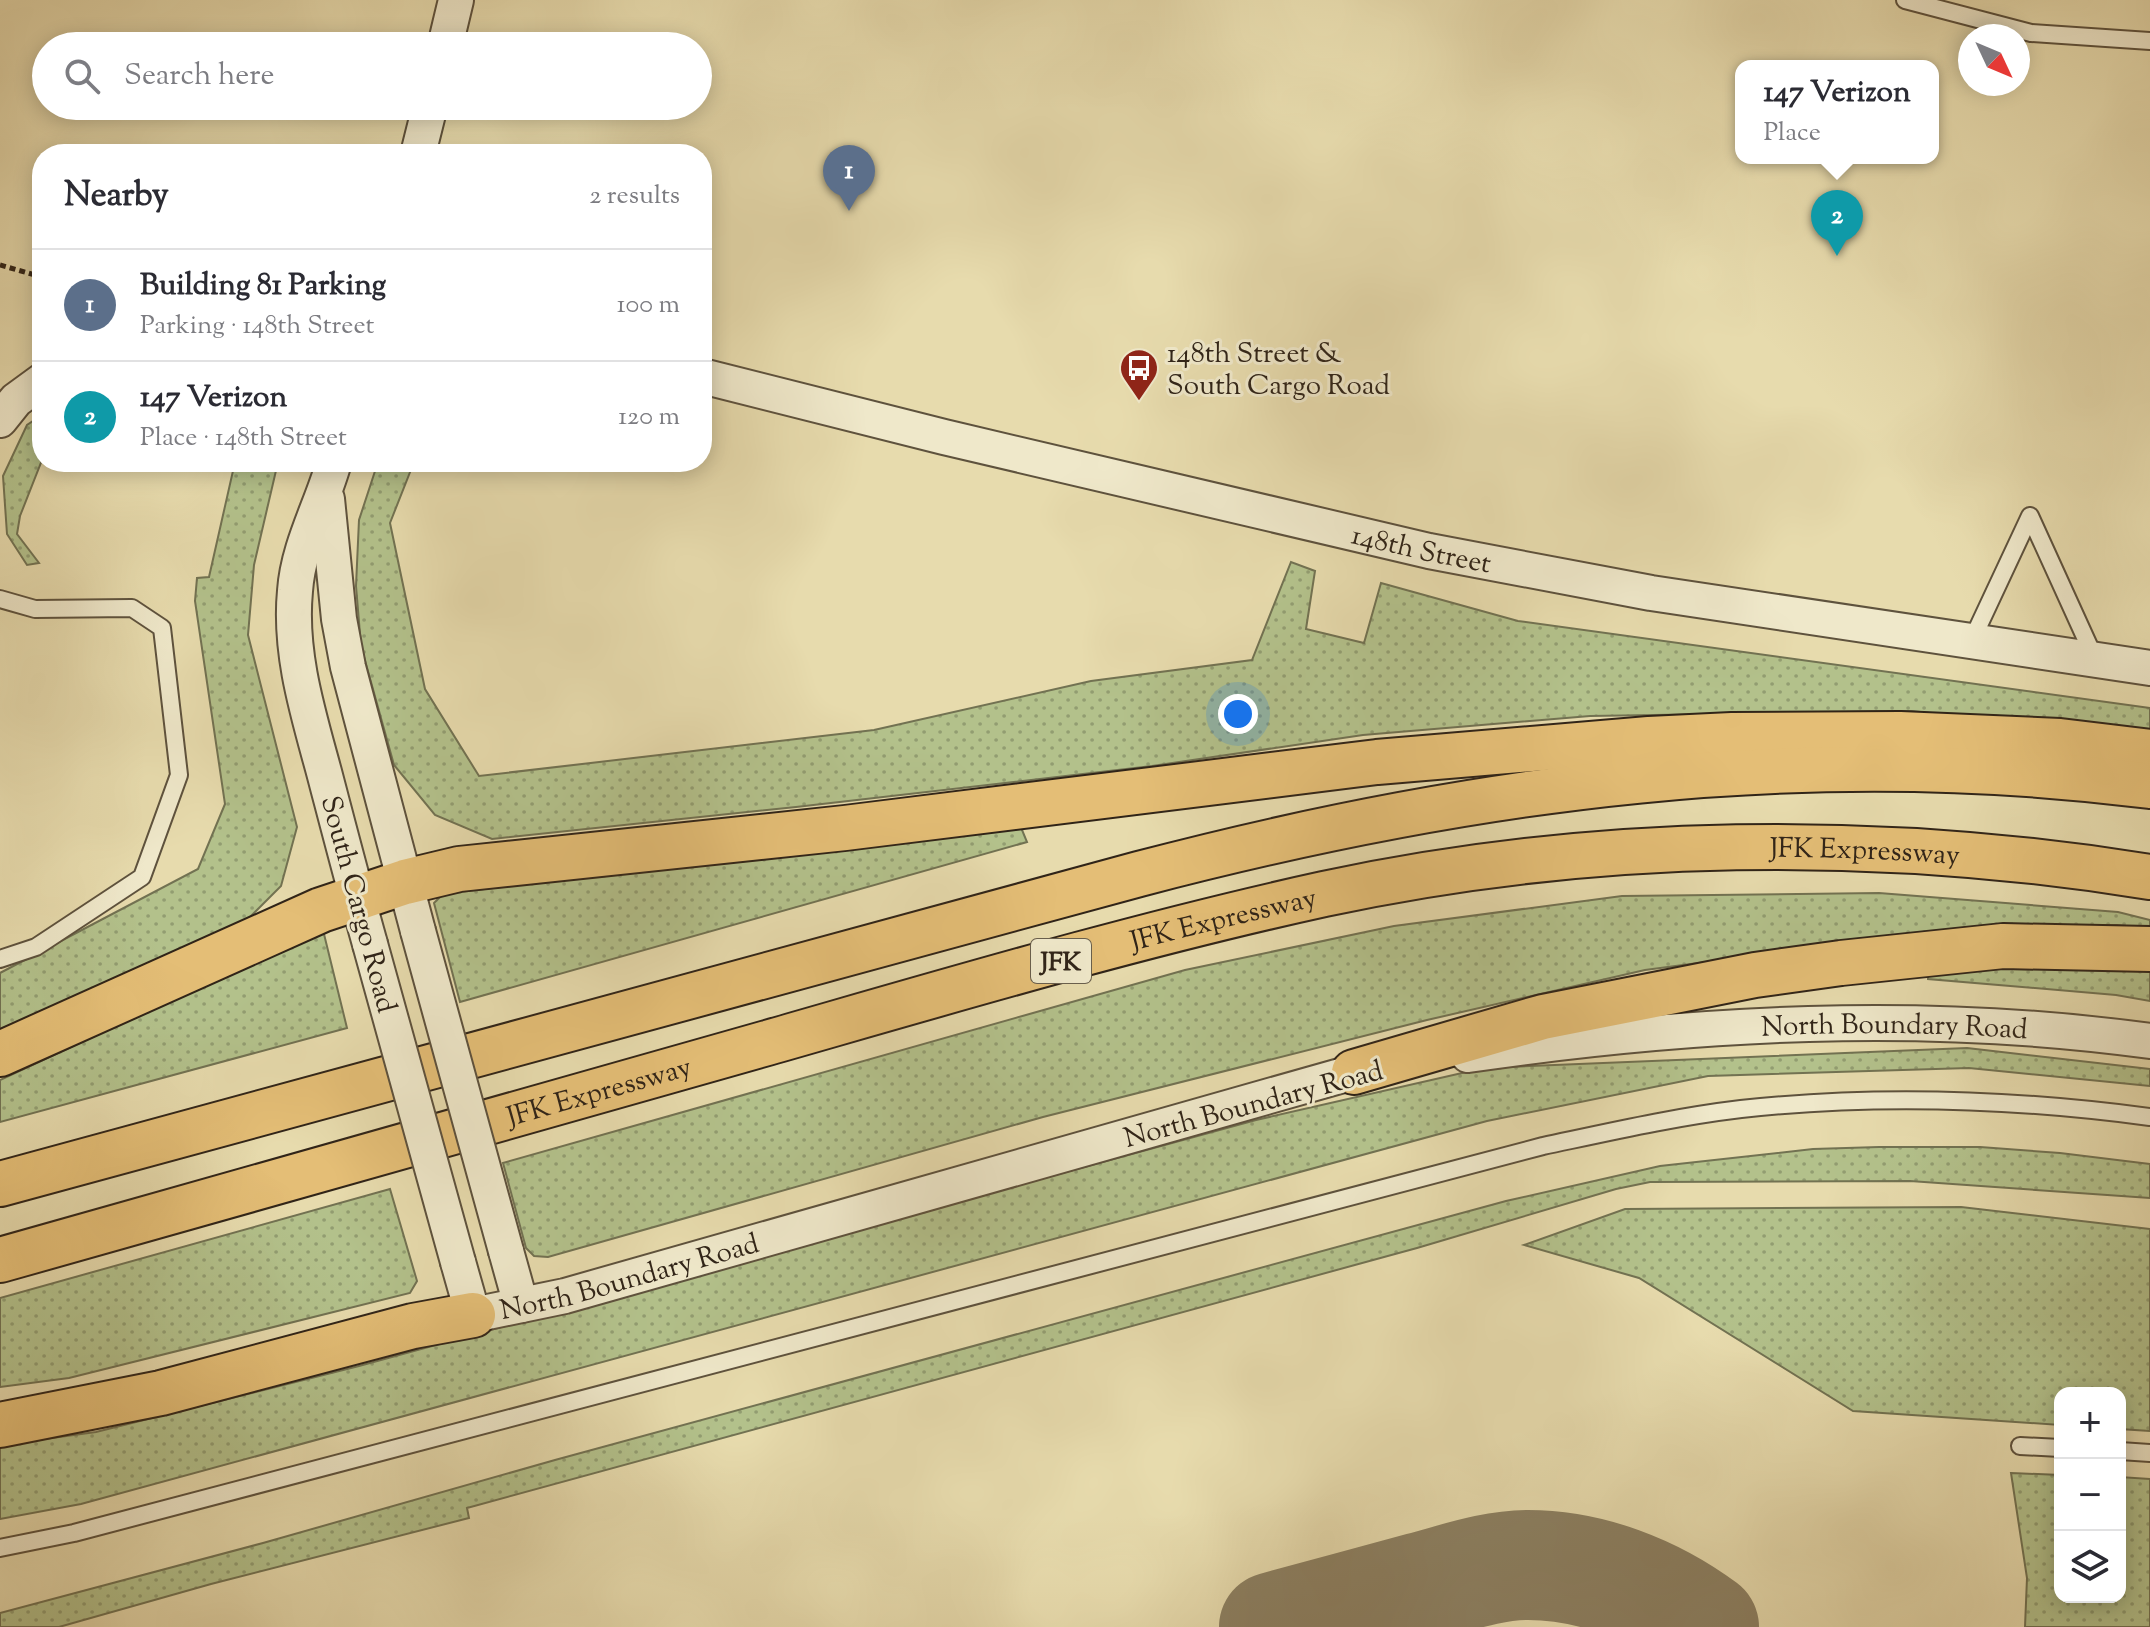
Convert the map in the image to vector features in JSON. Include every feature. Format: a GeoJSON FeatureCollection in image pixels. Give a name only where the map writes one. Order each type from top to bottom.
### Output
{"type":"FeatureCollection","features":[{"type":"Feature","properties":{"kind":"highway"},"geometry":{"type":"LineString","coordinates":[[0,1054],[284,925],[405,882],[493,864],[845,828],[1377,762],[1649,739],[1760,734],[1900,734],[2060,741],[2150,752]]}},
{"type":"Feature","properties":{"kind":"highway","name":"JFK"},"geometry":{"type":"LineString","coordinates":[[0,1184],[1167,866],[1285,837],[1432,807],[1655,779],[1806,769],[1958,769],[2031,773],[2150,786]]}},
{"type":"Feature","properties":{"kind":"highway","name":"JFK Expressway"},"geometry":{"type":"LineString","coordinates":[[0,1260],[909,1003],[1225,918],[1401,880],[1550,859],[1775,847],[1847,847],[1998,856],[2150,877]]}},
{"type":"Feature","properties":{"kind":"highway"},"geometry":{"type":"LineString","coordinates":[[1354,1072],[1543,1017],[1755,975],[2003,946],[2150,949]]}},
{"type":"Feature","properties":{"kind":"highway"},"geometry":{"type":"LineString","coordinates":[[0,1425],[161,1393],[413,1326],[473,1315]]}},
{"type":"Feature","properties":{"kind":"street"},"geometry":{"type":"LineString","coordinates":[[448,32],[456,0]]}},
{"type":"Feature","properties":{"kind":"street"},"geometry":{"type":"LineString","coordinates":[[420,144],[426,120]]}},
{"type":"Feature","properties":{"kind":"street","name":"148th Street"},"geometry":{"type":"LineString","coordinates":[[712,379],[944,437],[1429,551],[1651,593],[2150,668]]}},
{"type":"Feature","properties":{"kind":"street"},"geometry":{"type":"LineString","coordinates":[[0,420],[16,400],[32,388]]}},
{"type":"Feature","properties":{"kind":"street","name":"South Cargo Road"},"geometry":{"type":"LineString","coordinates":[[330,476],[333,572],[348,667],[521,1305]]}},
{"type":"Feature","properties":{"kind":"street","name":"South Cargo Road"},"geometry":{"type":"LineString","coordinates":[[330,476],[301,553],[294,601],[296,652],[306,704],[370,944],[473,1315]]}},
{"type":"Feature","properties":{"kind":"street","name":"North Boundary Road"},"geometry":{"type":"LineString","coordinates":[[473,1315],[580,1291],[1354,1072],[1557,1043],[1701,1028],[1939,1023],[2014,1026],[2150,1041]]}},
{"type":"Feature","properties":{"kind":"lane"},"geometry":{"type":"LineString","coordinates":[[1905,0],[2031,33],[2150,41]]}},
{"type":"Feature","properties":{"kind":"lane"},"geometry":{"type":"LineString","coordinates":[[1972,640],[2030,516],[2096,660]]}},
{"type":"Feature","properties":{"kind":"lane"},"geometry":{"type":"LineString","coordinates":[[0,599],[35,609],[132,608],[162,628],[179,775],[142,877],[36,947],[0,959]]}},
{"type":"Feature","properties":{"kind":"lane"},"geometry":{"type":"LineString","coordinates":[[0,1548],[74,1533],[1543,1146],[1658,1121],[1743,1109],[1901,1100],[2065,1105],[2150,1117]]}},
{"type":"Feature","properties":{"kind":"lane"},"geometry":{"type":"LineString","coordinates":[[2020,1446],[2054,1448]]}},
{"type":"Feature","properties":{"kind":"lane"},"geometry":{"type":"LineString","coordinates":[[2126,1451],[2150,1453]]}},
{"type":"Feature","properties":{"kind":"path"},"geometry":{"type":"LineString","coordinates":[[0,265],[32,274]]}},
{"type":"Feature","properties":{"kind":"green space"},"geometry":{"type":"Polygon","coordinates":[[[32,422],[32,472],[37,472],[20,516],[17,534],[39,563],[27,565],[7,534],[3,476],[27,425],[32,422]]]}},
{"type":"Feature","properties":{"kind":"green space"},"geometry":{"type":"Polygon","coordinates":[[[233,472],[276,472],[254,565],[248,635],[297,827],[281,886],[247,920],[0,1031],[0,973],[198,869],[225,804],[195,601],[197,578],[209,577],[233,472]]]}},
{"type":"Feature","properties":{"kind":"green space"},"geometry":{"type":"Polygon","coordinates":[[[375,472],[410,472],[390,523],[425,689],[479,776],[874,730],[1091,681],[1252,660],[1291,562],[1315,571],[1306,629],[1364,643],[1381,583],[1518,621],[2150,708],[2150,739],[1912,711],[1590,716],[1363,735],[1152,766],[492,839],[435,815],[394,765],[361,646],[356,586],[359,520],[375,472]]]}},
{"type":"Feature","properties":{"kind":"green space"},"geometry":{"type":"Polygon","coordinates":[[[1020,825],[1027,842],[460,1002],[434,903],[443,894],[1020,825]]]}},
{"type":"Feature","properties":{"kind":"green space"},"geometry":{"type":"Polygon","coordinates":[[[1879,893],[2118,912],[2150,920],[2150,929],[2117,925],[1902,936],[1645,970],[1427,1020],[1043,1117],[548,1257],[534,1256],[526,1248],[503,1163],[1185,970],[1394,926],[1622,896],[1879,893]]]}},
{"type":"Feature","properties":{"kind":"green space"},"geometry":{"type":"Polygon","coordinates":[[[323,930],[347,1028],[0,1122],[0,1080],[323,930]]]}},
{"type":"Feature","properties":{"kind":"green space"},"geometry":{"type":"Polygon","coordinates":[[[2056,963],[2150,966],[2150,1001],[2116,995],[1928,979],[1928,972],[2056,963]]]}},
{"type":"Feature","properties":{"kind":"green space"},"geometry":{"type":"Polygon","coordinates":[[[1967,1048],[2150,1069],[2150,1086],[1969,1068],[1708,1076],[1487,1121],[81,1504],[0,1519],[0,1445],[96,1432],[359,1366],[1256,1120],[1484,1068],[1967,1048]]]}},
{"type":"Feature","properties":{"kind":"green space"},"geometry":{"type":"Polygon","coordinates":[[[1980,1147],[2150,1164],[2150,1198],[1910,1181],[1650,1182],[467,1508],[469,1518],[211,1584],[59,1627],[0,1627],[0,1613],[1506,1201],[1660,1166],[1813,1149],[1980,1147]]]}},
{"type":"Feature","properties":{"kind":"green space"},"geometry":{"type":"Polygon","coordinates":[[[390,1189],[417,1281],[410,1293],[69,1378],[0,1387],[0,1298],[390,1189]]]}},
{"type":"Feature","properties":{"kind":"green space"},"geometry":{"type":"Polygon","coordinates":[[[1961,1207],[2150,1229],[2150,1431],[2126,1429],[2126,1387],[2054,1387],[2054,1425],[1853,1411],[1639,1278],[1524,1245],[1625,1209],[1961,1207]]]}},
{"type":"Feature","properties":{"kind":"green space"},"geometry":{"type":"Polygon","coordinates":[[[2011,1473],[2054,1475],[2054,1603],[2126,1603],[2126,1477],[2150,1479],[2150,1627],[2025,1627],[2027,1578],[2011,1473]]]}},
{"type":"Feature","properties":{"kind":"taxiway"},"geometry":{"type":"LineString","coordinates":[[1274,1627],[1474,1573],[1528,1565],[1575,1569],[1621,1582],[1664,1602],[1704,1627]]}},
{"type":"Feature","properties":{"kind":"place","name":"Building 81 Parking"},"geometry":{"type":"Point","coordinates":[849,211]}},
{"type":"Feature","properties":{"kind":"place","name":"147 Verizon"},"geometry":{"type":"Point","coordinates":[1837,256]}},
{"type":"Feature","properties":{"kind":"place","name":"148th Street & South Cargo Road"},"geometry":{"type":"Point","coordinates":[1139,402]}}]}
